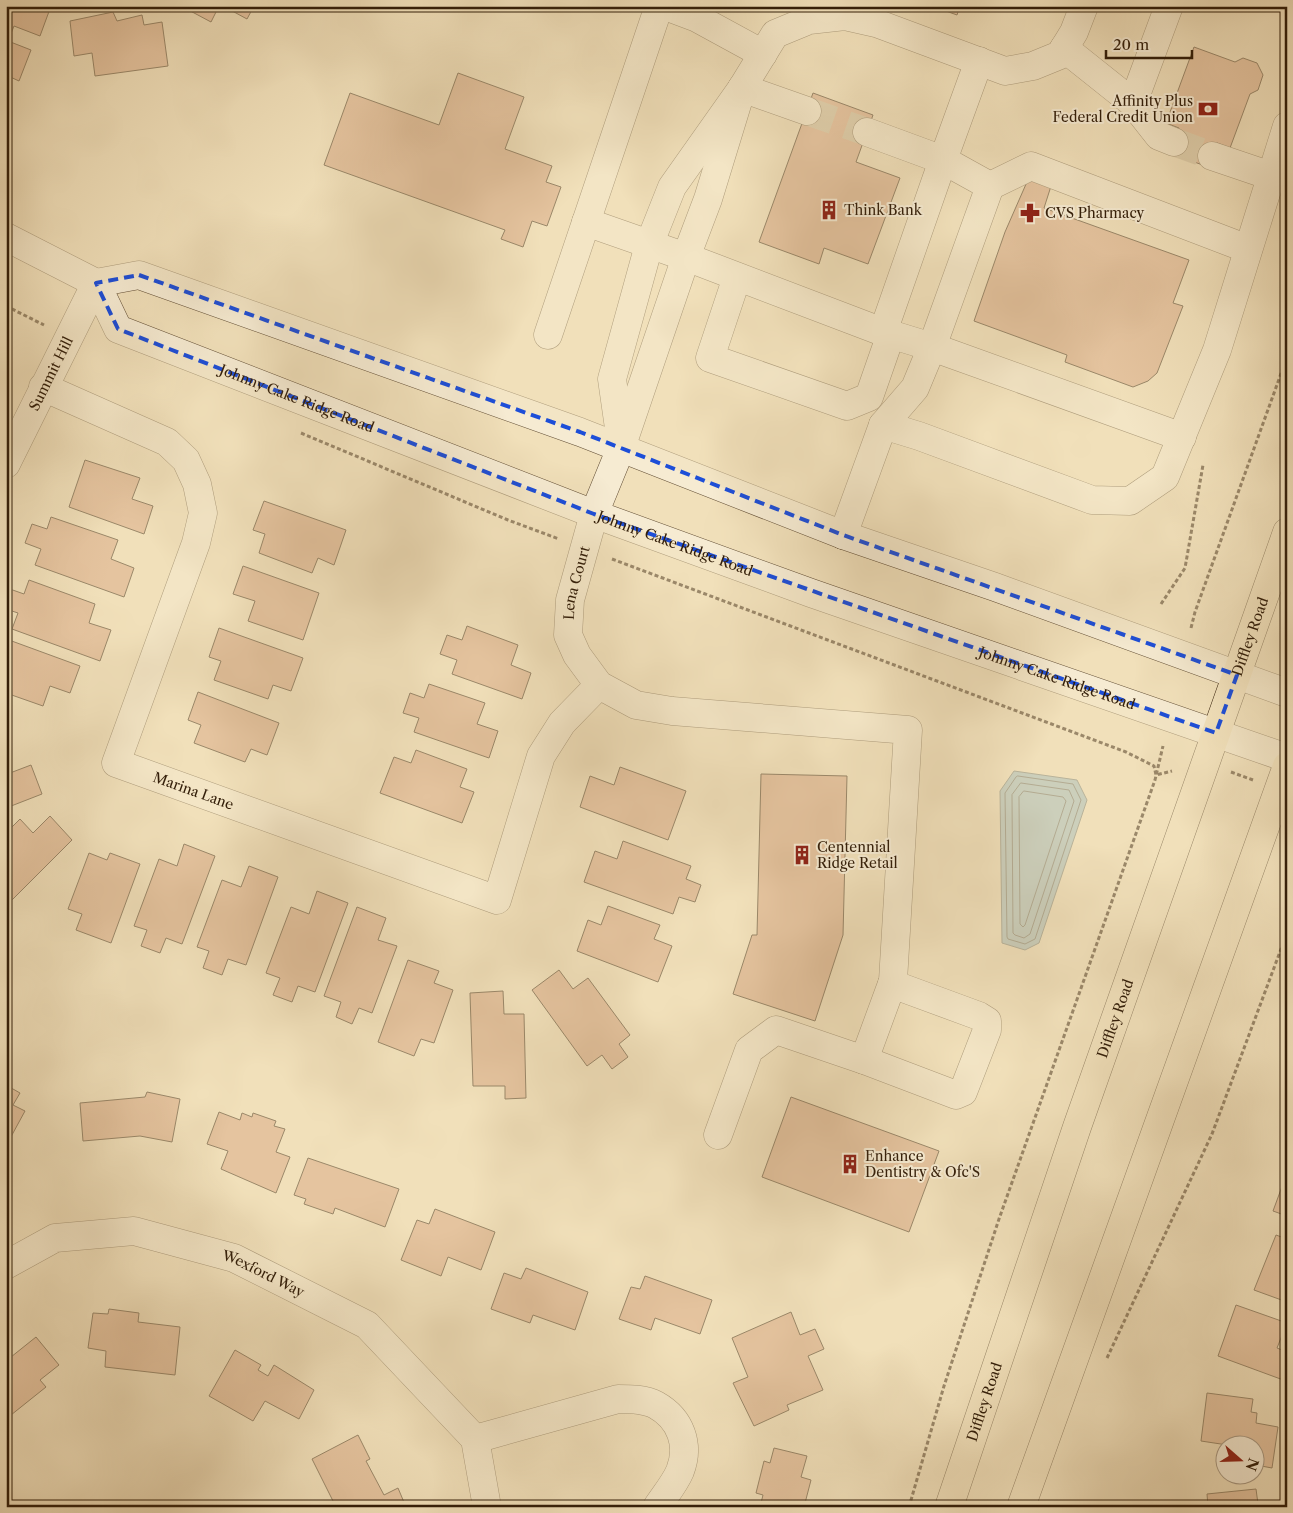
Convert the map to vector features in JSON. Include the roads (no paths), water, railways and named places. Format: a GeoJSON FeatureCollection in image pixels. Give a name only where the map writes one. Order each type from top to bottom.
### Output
{"type":"FeatureCollection","features":[{"type":"Feature","properties":{"kind":"main road","name":"Diffley Road"},"geometry":{"type":"LineString","coordinates":[[949,1507],[1077,1126],[1287,532]]}},
{"type":"Feature","properties":{"kind":"main road"},"geometry":{"type":"LineString","coordinates":[[1021,1507],[1287,766]]}},
{"type":"Feature","properties":{"kind":"street"},"geometry":{"type":"LineString","coordinates":[[548,335],[659,6]]}},
{"type":"Feature","properties":{"kind":"street"},"geometry":{"type":"LineString","coordinates":[[665,6],[697,18],[763,54]]}},
{"type":"Feature","properties":{"kind":"street"},"geometry":{"type":"LineString","coordinates":[[621,448],[612,379],[649,245],[672,187],[742,88],[776,34],[809,20],[845,16],[876,23],[1005,72],[1033,66],[1060,55],[1074,32],[1084,6]]}},
{"type":"Feature","properties":{"kind":"street"},"geometry":{"type":"LineString","coordinates":[[1133,103],[1169,6]]}},
{"type":"Feature","properties":{"kind":"street"},"geometry":{"type":"LineString","coordinates":[[1064,48],[1133,103],[1159,136],[1174,142]]}},
{"type":"Feature","properties":{"kind":"street"},"geometry":{"type":"LineString","coordinates":[[737,277],[710,358],[847,406],[868,397],[943,160],[979,62]]}},
{"type":"Feature","properties":{"kind":"street"},"geometry":{"type":"LineString","coordinates":[[742,88],[807,111]]}},
{"type":"Feature","properties":{"kind":"street","name":"Lena Court"},"geometry":{"type":"LineString","coordinates":[[742,88],[708,199],[686,257],[621,448],[594,514],[570,600],[568,635],[577,655],[598,685],[636,704],[672,711],[908,730],[892,984]]}},
{"type":"Feature","properties":{"kind":"street"},"geometry":{"type":"LineString","coordinates":[[883,425],[919,436],[1092,500],[1130,501],[1165,477],[1217,350],[1287,126]]}},
{"type":"Feature","properties":{"kind":"street"},"geometry":{"type":"LineString","coordinates":[[867,132],[943,160],[990,186]]}},
{"type":"Feature","properties":{"kind":"street"},"geometry":{"type":"LineString","coordinates":[[1212,156],[1271,176]]}},
{"type":"Feature","properties":{"kind":"street"},"geometry":{"type":"LineString","coordinates":[[843,535],[883,425],[915,388],[932,347],[990,186],[1032,166],[1248,249]]}},
{"type":"Feature","properties":{"kind":"street"},"geometry":{"type":"LineString","coordinates":[[586,222],[686,257],[887,333],[1186,428]]}},
{"type":"Feature","properties":{"kind":"street"},"geometry":{"type":"LineString","coordinates":[[6,237],[96,283],[139,275],[621,448],[843,535],[1287,692]]}},
{"type":"Feature","properties":{"kind":"street","name":"Summit Hill"},"geometry":{"type":"LineString","coordinates":[[6,464],[96,283]]}},
{"type":"Feature","properties":{"kind":"street","name":"Johnny Cake Ridge Road"},"geometry":{"type":"LineString","coordinates":[[96,283],[118,329],[594,514],[811,593],[1287,758]]}},
{"type":"Feature","properties":{"kind":"street","name":"Marina Lane"},"geometry":{"type":"LineString","coordinates":[[43,387],[167,442],[186,460],[197,484],[202,513],[196,543],[116,763],[497,900],[542,756],[562,723],[598,685]]}},
{"type":"Feature","properties":{"kind":"street"},"geometry":{"type":"LineString","coordinates":[[718,1135],[749,1050],[776,1030],[864,1060],[956,1095],[963,1092],[987,1030],[987,1021],[979,1016],[892,984],[864,1060]]}},
{"type":"Feature","properties":{"kind":"street","name":"Wexford Way"},"geometry":{"type":"LineString","coordinates":[[6,1265],[55,1238],[134,1231],[234,1258],[367,1325],[475,1439]]}},
{"type":"Feature","properties":{"kind":"street"},"geometry":{"type":"LineString","coordinates":[[487,1507],[475,1439],[618,1399],[638,1400],[656,1405],[671,1417],[682,1430],[686,1451],[680,1472],[657,1507]]}},
{"type":"Feature","properties":{"kind":"water"},"geometry":{"type":"Polygon","coordinates":[[[1014,771],[1077,780],[1087,800],[1039,943],[1025,950],[1002,943],[1000,791],[1014,771]]]}},
{"type":"Feature","properties":{"kind":"tunnel"},"geometry":{"type":"LineString","coordinates":[[807,111],[867,132]]}},
{"type":"Feature","properties":{"kind":"tunnel"},"geometry":{"type":"LineString","coordinates":[[1174,142],[1212,156]]}},
{"type":"Feature","properties":{"kind":"place","name":"Affinity Plus Federal Credit Union"},"geometry":{"type":"Point","coordinates":[1208,109]}},
{"type":"Feature","properties":{"kind":"place","name":"Think Bank"},"geometry":{"type":"Point","coordinates":[829,210]}},
{"type":"Feature","properties":{"kind":"place","name":"CVS Pharmacy"},"geometry":{"type":"Point","coordinates":[1030,213]}},
{"type":"Feature","properties":{"kind":"place","name":"Centennial Ridge Retail"},"geometry":{"type":"Point","coordinates":[802,855]}},
{"type":"Feature","properties":{"kind":"place","name":"Enhance Dentistry & Ofc'S"},"geometry":{"type":"Point","coordinates":[850,1164]}}]}
